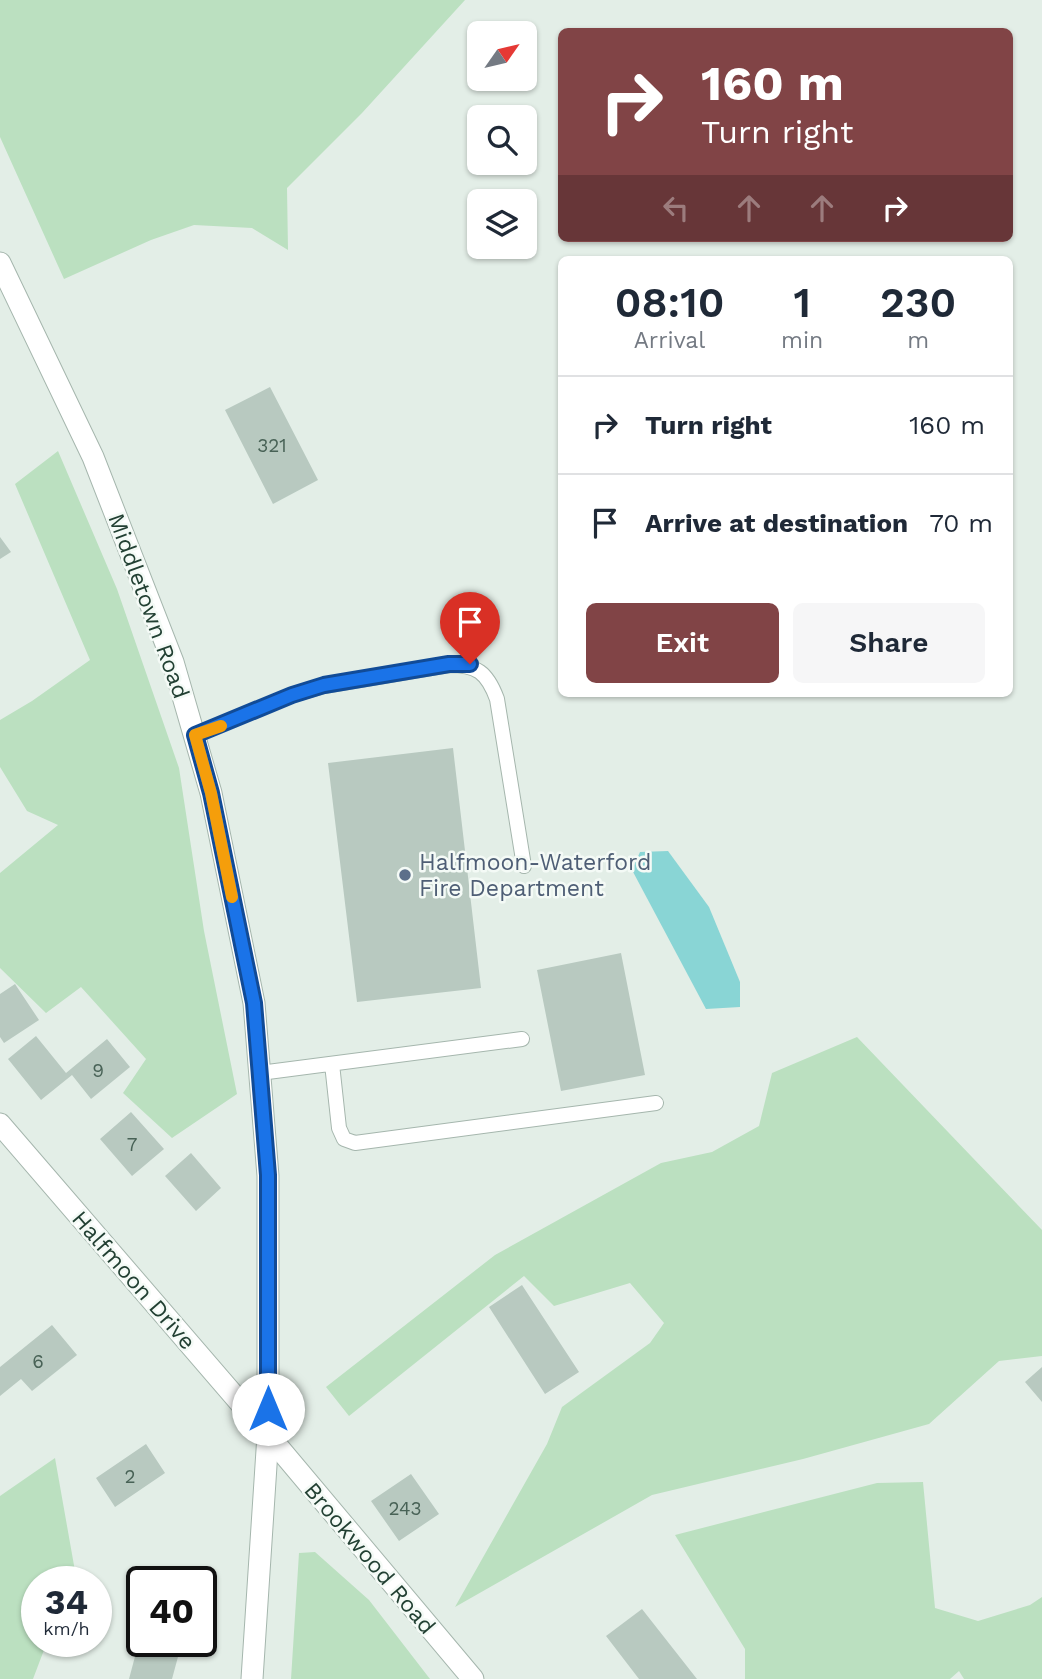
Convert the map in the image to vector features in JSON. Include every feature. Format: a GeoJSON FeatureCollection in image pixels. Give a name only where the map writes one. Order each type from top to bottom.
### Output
{"type":"FeatureCollection","features":[{"type":"Feature","properties":{"kind":"street","name":"Middletown Road"},"geometry":{"type":"LineString","coordinates":[[0,263],[93,457],[173,662],[211,793],[254,1003],[268,1175],[268,1435],[252,1679]]}},
{"type":"Feature","properties":{"kind":"street","name":"Halfmoon Drive"},"geometry":{"type":"LineString","coordinates":[[0,1124],[268,1435]]}},
{"type":"Feature","properties":{"kind":"street","name":"Brookwood Road"},"geometry":{"type":"LineString","coordinates":[[268,1435],[473,1679]]}},
{"type":"Feature","properties":{"kind":"lane"},"geometry":{"type":"LineString","coordinates":[[195,735],[292,695],[324,685],[449,664],[470,664],[482,673],[497,699],[524,866]]}},
{"type":"Feature","properties":{"kind":"lane"},"geometry":{"type":"LineString","coordinates":[[260,1073],[522,1039]]}},
{"type":"Feature","properties":{"kind":"lane"},"geometry":{"type":"LineString","coordinates":[[332,1064],[340,1128],[344,1139],[355,1143],[656,1103]]}},
{"type":"Feature","properties":{"kind":"green space"},"geometry":{"type":"Polygon","coordinates":[[[0,0],[465,0],[362,113],[287,188],[288,250],[252,228],[194,225],[151,240],[64,279],[0,137],[0,0]]]}},
{"type":"Feature","properties":{"kind":"green space"},"geometry":{"type":"Polygon","coordinates":[[[58,451],[117,589],[179,768],[204,931],[237,1094],[172,1138],[123,1093],[146,1059],[81,987],[46,1013],[0,968],[0,873],[58,825],[27,811],[0,767],[0,720],[90,660],[15,484],[58,451]]]}},
{"type":"Feature","properties":{"kind":"green space"},"geometry":{"type":"Polygon","coordinates":[[[857,1037],[1042,1230],[1042,1356],[999,1361],[929,1424],[803,1459],[652,1495],[455,1607],[547,1444],[562,1407],[650,1343],[664,1323],[630,1283],[554,1306],[524,1276],[349,1416],[326,1387],[495,1255],[661,1163],[712,1152],[759,1126],[772,1073],[857,1037]]]}},
{"type":"Feature","properties":{"kind":"green space"},"geometry":{"type":"Polygon","coordinates":[[[55,1458],[74,1566],[21,1566],[21,1657],[41,1657],[33,1679],[0,1679],[0,1496],[55,1458]]]}},
{"type":"Feature","properties":{"kind":"green space"},"geometry":{"type":"Polygon","coordinates":[[[923,1482],[935,1608],[978,1621],[1030,1605],[1042,1597],[1042,1679],[964,1679],[959,1671],[950,1679],[745,1679],[745,1649],[675,1535],[877,1483],[923,1482]]]}},
{"type":"Feature","properties":{"kind":"green space"},"geometry":{"type":"Polygon","coordinates":[[[315,1552],[369,1600],[430,1679],[291,1679],[299,1553],[315,1552]]]}},
{"type":"Feature","properties":{"kind":"water"},"geometry":{"type":"Polygon","coordinates":[[[668,851],[709,907],[740,982],[740,1007],[706,1009],[632,870],[640,852],[668,851]]]}},
{"type":"Feature","properties":{"kind":"building"},"geometry":{"type":"Polygon","coordinates":[[[270,387],[318,480],[273,504],[225,410],[270,387]]]}},
{"type":"Feature","properties":{"kind":"building"},"geometry":{"type":"Polygon","coordinates":[[[0,537],[11,552],[0,559],[0,537]]]}},
{"type":"Feature","properties":{"kind":"building","name":"Halfmoon-Waterford Fire Department"},"geometry":{"type":"Polygon","coordinates":[[[453,748],[481,988],[357,1002],[328,763],[453,748]]]}},
{"type":"Feature","properties":{"kind":"building"},"geometry":{"type":"Polygon","coordinates":[[[621,953],[645,1075],[561,1091],[537,970],[621,953]]]}},
{"type":"Feature","properties":{"kind":"building"},"geometry":{"type":"Polygon","coordinates":[[[15,984],[39,1020],[4,1043],[0,1037],[0,994],[15,984]]]}},
{"type":"Feature","properties":{"kind":"building"},"geometry":{"type":"Polygon","coordinates":[[[36,1036],[66,1073],[107,1039],[130,1067],[91,1099],[72,1075],[41,1100],[8,1059],[36,1036]]]}},
{"type":"Feature","properties":{"kind":"building"},"geometry":{"type":"Polygon","coordinates":[[[131,1112],[164,1149],[132,1176],[100,1139],[131,1112]]]}},
{"type":"Feature","properties":{"kind":"building"},"geometry":{"type":"Polygon","coordinates":[[[191,1153],[221,1188],[196,1211],[165,1176],[191,1153]]]}},
{"type":"Feature","properties":{"kind":"building"},"geometry":{"type":"Polygon","coordinates":[[[522,1285],[579,1372],[545,1394],[489,1307],[522,1285]]]}},
{"type":"Feature","properties":{"kind":"building"},"geometry":{"type":"Polygon","coordinates":[[[52,1325],[77,1355],[32,1391],[21,1379],[0,1396],[0,1367],[52,1325]]]}},
{"type":"Feature","properties":{"kind":"building"},"geometry":{"type":"Polygon","coordinates":[[[1042,1367],[1042,1402],[1025,1382],[1042,1367]]]}},
{"type":"Feature","properties":{"kind":"building"},"geometry":{"type":"Polygon","coordinates":[[[146,1444],[165,1473],[115,1507],[96,1478],[146,1444]]]}},
{"type":"Feature","properties":{"kind":"building"},"geometry":{"type":"Polygon","coordinates":[[[411,1474],[439,1514],[399,1541],[371,1501],[411,1474]]]}},
{"type":"Feature","properties":{"kind":"building"},"geometry":{"type":"Polygon","coordinates":[[[642,1609],[697,1679],[639,1679],[606,1636],[642,1609]]]}},
{"type":"Feature","properties":{"kind":"building"},"geometry":{"type":"Polygon","coordinates":[[[135,1657],[178,1657],[172,1679],[129,1679],[135,1657]]]}},
{"type":"Feature","properties":{"kind":"slow traffic"},"geometry":{"type":"LineString","coordinates":[[221,726],[195,735],[211,793],[232,897]]}},
{"type":"Feature","properties":{"kind":"place","name":"Halfmoon-Waterford Fire Department"},"geometry":{"type":"Point","coordinates":[405,875]}},
{"type":"Feature","properties":{"kind":"route"},"geometry":{"type":"LineString","coordinates":[[268,1409],[268,1175],[254,1003],[211,793],[195,735],[292,695],[324,685],[449,664],[470,664]]}}]}
